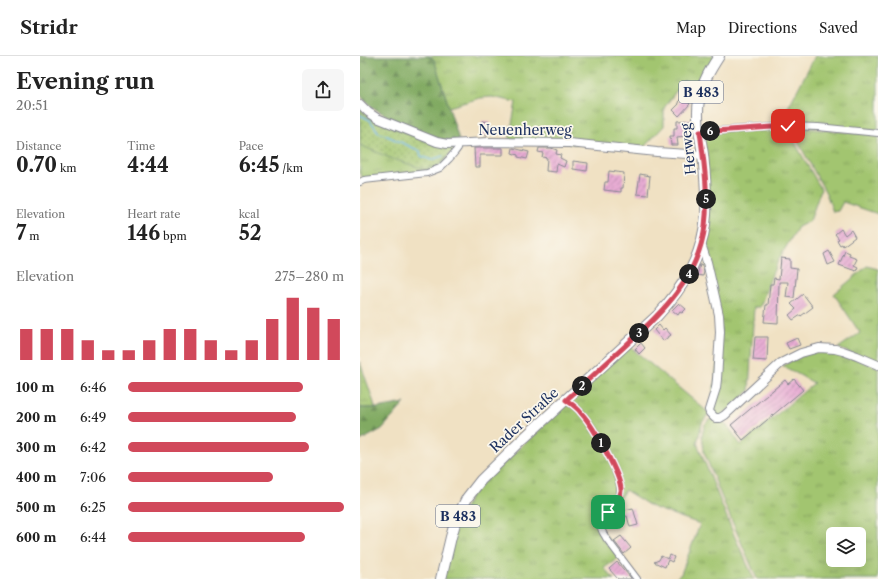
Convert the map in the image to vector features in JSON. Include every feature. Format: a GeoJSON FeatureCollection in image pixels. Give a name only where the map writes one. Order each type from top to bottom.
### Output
{"type":"FeatureCollection","features":[{"type":"Feature","properties":{"kind":"main road","name":"Herweg"},"geometry":{"type":"LineString","coordinates":[[701,244],[706,214],[706,187],[698,107],[701,90],[708,74],[719,56]]}},
{"type":"Feature","properties":{"kind":"main road","name":"Rader Straße"},"geometry":{"type":"LineString","coordinates":[[441,579],[453,529],[467,498],[492,468],[657,316],[672,300],[691,270],[701,244]]}},
{"type":"Feature","properties":{"kind":"street","name":"Neuenherweg"},"geometry":{"type":"LineString","coordinates":[[360,104],[377,118],[437,142],[447,144],[490,142],[569,143],[703,155]]}},
{"type":"Feature","properties":{"kind":"street"},"geometry":{"type":"LineString","coordinates":[[700,132],[788,126],[818,127],[878,133]]}},
{"type":"Feature","properties":{"kind":"street"},"geometry":{"type":"LineString","coordinates":[[360,182],[364,180],[427,173],[440,168],[458,148],[458,144]]}},
{"type":"Feature","properties":{"kind":"street"},"geometry":{"type":"LineString","coordinates":[[701,244],[707,262],[719,316],[720,337],[718,370],[716,388],[709,410],[710,413],[716,418],[720,418],[725,414],[780,363],[801,353],[819,348],[835,349],[878,365]]}},
{"type":"Feature","properties":{"kind":"street"},"geometry":{"type":"LineString","coordinates":[[566,400],[581,412],[588,421],[600,440],[619,480],[621,492],[619,497],[601,522],[600,527],[606,538],[637,579]]}},
{"type":"Feature","properties":{"kind":"green space"},"geometry":{"type":"Polygon","coordinates":[[[360,56],[427,56],[434,59],[459,140],[449,141],[438,139],[394,120],[372,107],[360,94],[360,56]]]}},
{"type":"Feature","properties":{"kind":"green space"},"geometry":{"type":"Polygon","coordinates":[[[427,56],[718,56],[700,90],[684,80],[664,108],[664,126],[643,148],[509,140],[516,102],[492,97],[480,98],[449,107],[434,60],[427,56]]]}},
{"type":"Feature","properties":{"kind":"green space"},"geometry":{"type":"Polygon","coordinates":[[[815,56],[878,56],[878,131],[779,125],[815,56]]]}},
{"type":"Feature","properties":{"kind":"green space"},"geometry":{"type":"Polygon","coordinates":[[[360,107],[453,147],[454,149],[439,168],[426,173],[363,179],[360,172],[360,107]]]}},
{"type":"Feature","properties":{"kind":"green space"},"geometry":{"type":"Polygon","coordinates":[[[360,109],[368,117],[424,141],[453,147],[454,149],[436,166],[424,169],[390,158],[360,145],[360,109]]]}},
{"type":"Feature","properties":{"kind":"green space"},"geometry":{"type":"Polygon","coordinates":[[[786,127],[821,189],[810,221],[798,227],[780,257],[760,307],[754,307],[749,391],[719,418],[711,412],[721,332],[702,243],[701,133],[786,127]]]}},
{"type":"Feature","properties":{"kind":"green space"},"geometry":{"type":"Polygon","coordinates":[[[790,127],[878,135],[878,214],[843,202],[838,211],[833,212],[826,193],[790,127]]]}},
{"type":"Feature","properties":{"kind":"green space"},"geometry":{"type":"Polygon","coordinates":[[[867,266],[878,269],[878,364],[838,348],[860,333],[834,294],[867,266]]]}},
{"type":"Feature","properties":{"kind":"green space"},"geometry":{"type":"Polygon","coordinates":[[[628,345],[709,413],[702,423],[697,443],[734,535],[754,579],[675,579],[681,574],[700,524],[652,507],[625,490],[600,527],[620,557],[604,568],[614,579],[442,579],[453,534],[472,493],[628,345]]]}},
{"type":"Feature","properties":{"kind":"green space"},"geometry":{"type":"Polygon","coordinates":[[[827,349],[878,367],[878,579],[757,579],[704,452],[702,435],[705,424],[710,419],[723,421],[741,445],[814,383],[783,366],[803,354],[827,349]]]}},
{"type":"Feature","properties":{"kind":"green space"},"geometry":{"type":"Polygon","coordinates":[[[360,362],[374,403],[375,408],[360,408],[360,362]]]}},
{"type":"Feature","properties":{"kind":"green space"},"geometry":{"type":"Polygon","coordinates":[[[405,403],[382,429],[360,441],[360,408],[377,408],[405,403]]]}},
{"type":"Feature","properties":{"kind":"building"},"geometry":{"type":"Polygon","coordinates":[[[683,97],[690,104],[679,116],[673,110],[683,97]]]}},
{"type":"Feature","properties":{"kind":"building"},"geometry":{"type":"Polygon","coordinates":[[[692,120],[692,129],[684,130],[685,136],[677,137],[678,145],[671,145],[670,136],[674,136],[674,128],[677,128],[677,121],[692,120]]]}},
{"type":"Feature","properties":{"kind":"building"},"geometry":{"type":"Polygon","coordinates":[[[482,121],[490,122],[489,135],[481,135],[482,121]]]}},
{"type":"Feature","properties":{"kind":"building"},"geometry":{"type":"Polygon","coordinates":[[[474,148],[503,148],[503,155],[480,155],[480,167],[475,167],[474,148]]]}},
{"type":"Feature","properties":{"kind":"building"},"geometry":{"type":"Polygon","coordinates":[[[513,148],[529,152],[527,159],[518,157],[518,155],[512,153],[513,148]]]}},
{"type":"Feature","properties":{"kind":"building"},"geometry":{"type":"Polygon","coordinates":[[[539,148],[551,148],[557,150],[556,154],[561,155],[560,158],[566,161],[564,167],[557,164],[556,172],[546,171],[547,158],[542,157],[543,153],[538,152],[539,148]]]}},
{"type":"Feature","properties":{"kind":"building"},"geometry":{"type":"Polygon","coordinates":[[[573,161],[588,163],[587,171],[573,169],[573,161]]]}},
{"type":"Feature","properties":{"kind":"building"},"geometry":{"type":"Polygon","coordinates":[[[609,171],[624,173],[623,188],[621,188],[621,192],[604,190],[605,182],[608,182],[609,171]]]}},
{"type":"Feature","properties":{"kind":"building"},"geometry":{"type":"Polygon","coordinates":[[[640,174],[650,176],[648,195],[637,194],[640,174]]]}},
{"type":"Feature","properties":{"kind":"building"},"geometry":{"type":"Polygon","coordinates":[[[841,229],[845,235],[851,230],[855,237],[843,246],[842,244],[840,245],[837,240],[839,239],[835,234],[841,229]]]}},
{"type":"Feature","properties":{"kind":"building"},"geometry":{"type":"Polygon","coordinates":[[[829,251],[835,262],[828,265],[824,254],[829,251]]]}},
{"type":"Feature","properties":{"kind":"building"},"geometry":{"type":"Polygon","coordinates":[[[845,251],[850,253],[849,256],[857,259],[854,265],[858,267],[856,271],[839,265],[845,251]]]}},
{"type":"Feature","properties":{"kind":"building"},"geometry":{"type":"Polygon","coordinates":[[[781,258],[790,259],[790,268],[797,269],[794,298],[786,297],[788,282],[779,282],[778,323],[764,322],[766,305],[768,305],[770,284],[773,284],[774,278],[779,279],[781,258]]]}},
{"type":"Feature","properties":{"kind":"building"},"geometry":{"type":"Polygon","coordinates":[[[700,265],[702,266],[704,272],[703,276],[697,275],[700,265]]]}},
{"type":"Feature","properties":{"kind":"building"},"geometry":{"type":"Polygon","coordinates":[[[803,294],[813,307],[793,320],[789,315],[796,309],[791,304],[803,294]]]}},
{"type":"Feature","properties":{"kind":"building"},"geometry":{"type":"Polygon","coordinates":[[[679,303],[686,309],[678,315],[672,310],[679,303]]]}},
{"type":"Feature","properties":{"kind":"building"},"geometry":{"type":"Polygon","coordinates":[[[659,325],[663,330],[665,328],[671,335],[663,341],[654,330],[659,325]]]}},
{"type":"Feature","properties":{"kind":"building"},"geometry":{"type":"Polygon","coordinates":[[[755,337],[768,337],[767,361],[753,360],[755,337]]]}},
{"type":"Feature","properties":{"kind":"building"},"geometry":{"type":"Polygon","coordinates":[[[797,338],[800,345],[789,349],[786,343],[797,338]]]}},
{"type":"Feature","properties":{"kind":"building"},"geometry":{"type":"Polygon","coordinates":[[[641,343],[645,348],[639,354],[635,349],[641,343]]]}},
{"type":"Feature","properties":{"kind":"building"},"geometry":{"type":"Polygon","coordinates":[[[794,379],[803,390],[743,440],[731,425],[785,380],[788,384],[794,379]]]}},
{"type":"Feature","properties":{"kind":"building"},"geometry":{"type":"Polygon","coordinates":[[[633,508],[638,525],[630,527],[627,516],[622,517],[621,511],[633,508]]]}},
{"type":"Feature","properties":{"kind":"building"},"geometry":{"type":"Polygon","coordinates":[[[621,536],[631,548],[624,554],[614,541],[621,536]]]}},
{"type":"Feature","properties":{"kind":"building"},"geometry":{"type":"Polygon","coordinates":[[[670,555],[674,557],[672,562],[668,560],[665,567],[654,562],[659,560],[661,556],[668,559],[670,555]]]}},
{"type":"Feature","properties":{"kind":"building"},"geometry":{"type":"Polygon","coordinates":[[[617,562],[631,579],[618,579],[609,569],[617,562]]]}},
{"type":"Feature","properties":{"kind":"waterway"},"geometry":{"type":"LineString","coordinates":[[360,115],[370,120],[379,133],[420,151],[421,156],[431,160],[443,156]]}},
{"type":"Feature","properties":{"kind":"route"},"geometry":{"type":"LineString","coordinates":[[608,512],[616,502],[621,492],[619,480],[600,440],[588,421],[581,412],[566,400],[657,316],[672,300],[691,270],[698,254],[703,236],[706,214],[706,187],[700,132],[788,126]]}}]}
